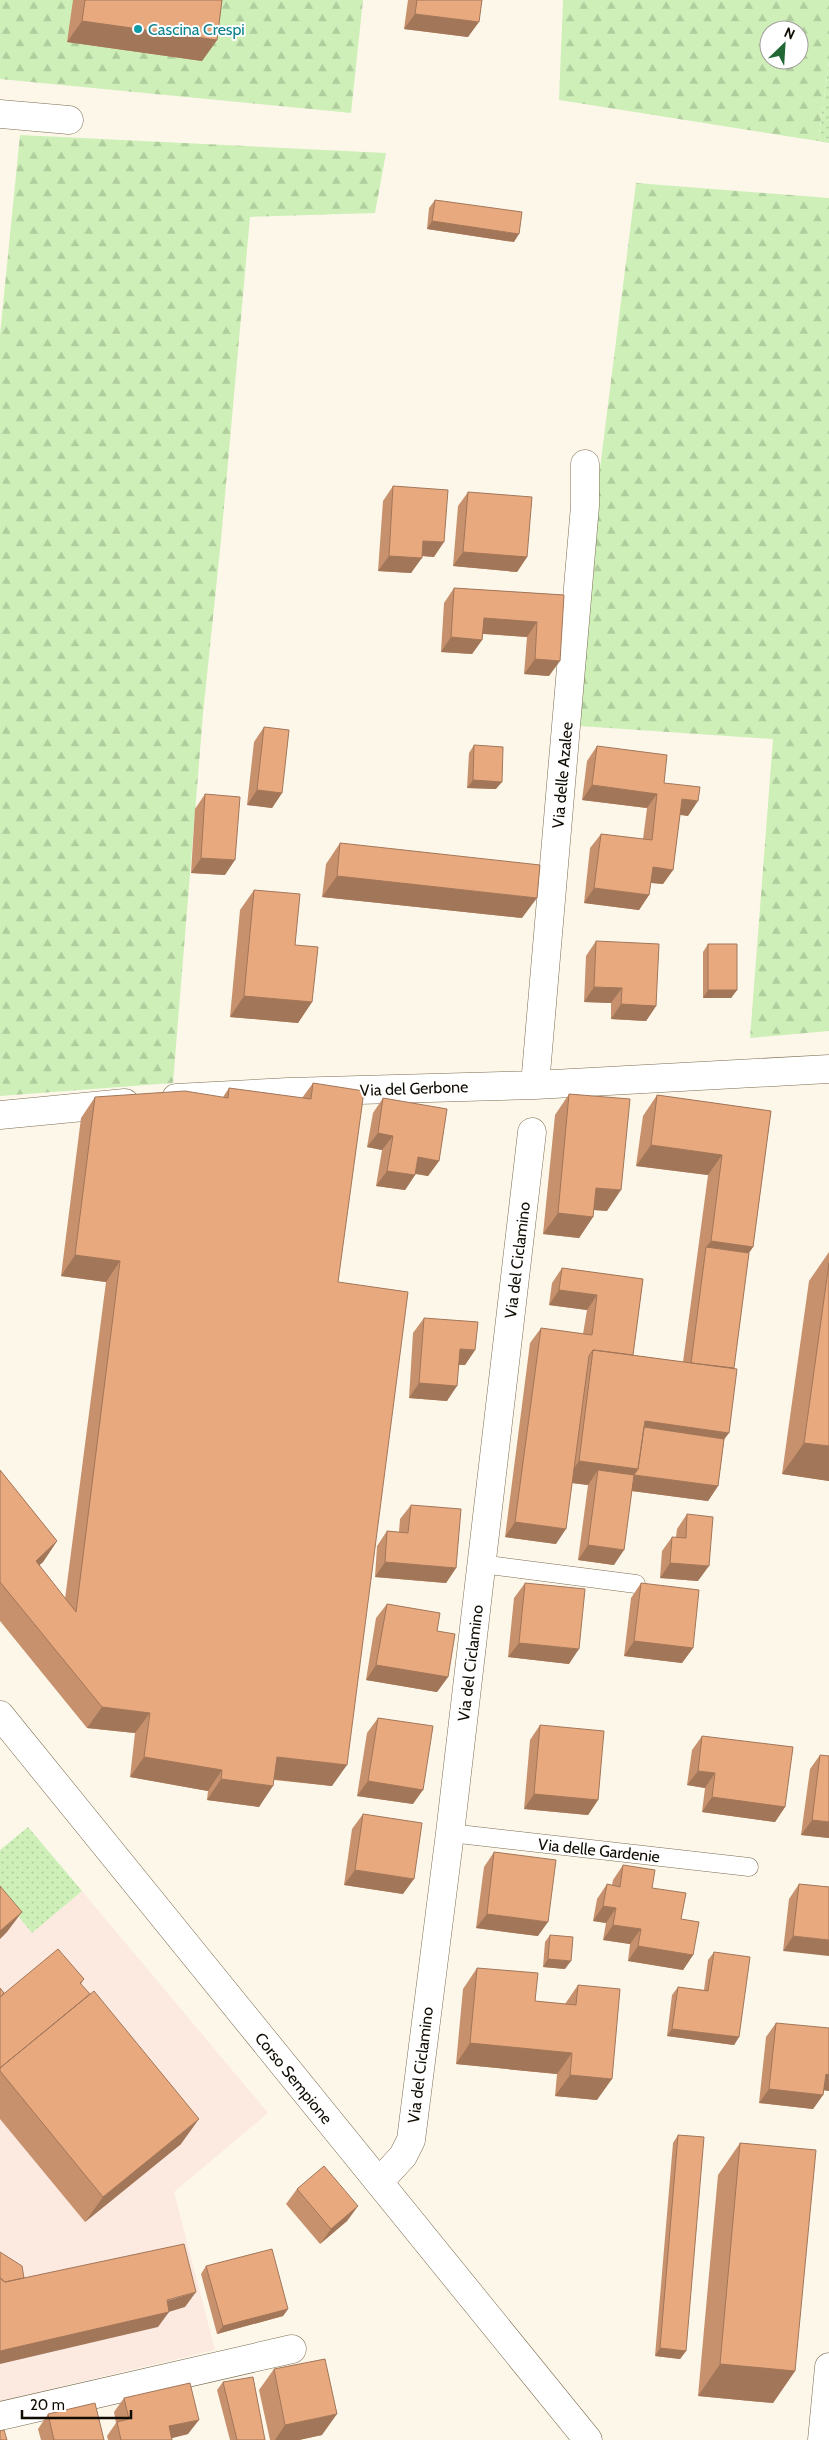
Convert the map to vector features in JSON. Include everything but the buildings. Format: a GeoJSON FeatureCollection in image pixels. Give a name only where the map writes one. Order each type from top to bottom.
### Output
{"type":"FeatureCollection","features":[{"type":"Feature","properties":{"kind":"street"},"geometry":{"type":"LineString","coordinates":[[0,114],[69,120]]}},
{"type":"Feature","properties":{"kind":"street","name":"Via delle Azalee"},"geometry":{"type":"LineString","coordinates":[[535,1085],[585,506],[585,464]]}},
{"type":"Feature","properties":{"kind":"street","name":"Via del Gerbone"},"geometry":{"type":"LineString","coordinates":[[0,1116],[186,1097],[535,1085],[829,1069]]}},
{"type":"Feature","properties":{"kind":"street","name":"Via del Ciclamino"},"geometry":{"type":"LineString","coordinates":[[379,2182],[404,2156],[411,2140],[450,1834],[532,1132]]}},
{"type":"Feature","properties":{"kind":"street","name":"Corso Sempione"},"geometry":{"type":"LineString","coordinates":[[0,1715],[588,2440]]}},
{"type":"Feature","properties":{"kind":"street"},"geometry":{"type":"LineString","coordinates":[[0,2416],[292,2349]]}},
{"type":"Feature","properties":{"kind":"street"},"geometry":{"type":"LineString","coordinates":[[822,2440],[829,2367]]}},
{"type":"Feature","properties":{"kind":"lane"},"geometry":{"type":"LineString","coordinates":[[481,1564],[636,1584]]}},
{"type":"Feature","properties":{"kind":"lane","name":"Via delle Gardenie"},"geometry":{"type":"LineString","coordinates":[[450,1834],[749,1867]]}},
{"type":"Feature","properties":{"kind":"shaded area"},"geometry":{"type":"Polygon","coordinates":[[[82,1891],[268,2113],[174,2192],[215,2350],[0,2401],[0,1894],[32,1933],[82,1891]]]}},
{"type":"Feature","properties":{"kind":"green space"},"geometry":{"type":"Polygon","coordinates":[[[0,0],[363,0],[351,113],[0,79],[0,0]]]}},
{"type":"Feature","properties":{"kind":"green space"},"geometry":{"type":"Polygon","coordinates":[[[563,0],[829,0],[829,62],[818,141],[559,100],[563,0]]]}},
{"type":"Feature","properties":{"kind":"green space"},"geometry":{"type":"Polygon","coordinates":[[[829,62],[829,143],[818,141],[829,62]]]}},
{"type":"Feature","properties":{"kind":"green space"},"geometry":{"type":"Polygon","coordinates":[[[20,135],[386,153],[375,213],[250,217],[221,540],[203,714],[173,1083],[0,1096],[0,335],[20,135]]]}},
{"type":"Feature","properties":{"kind":"green space"},"geometry":{"type":"Polygon","coordinates":[[[636,183],[829,198],[829,1031],[750,1038],[773,739],[579,726],[599,476],[636,183]]]}},
{"type":"Feature","properties":{"kind":"green space"},"geometry":{"type":"Polygon","coordinates":[[[28,1827],[82,1891],[32,1933],[0,1894],[0,1850],[28,1827]]]}},
{"type":"Feature","properties":{"kind":"place","name":"Cascina Crespi"},"geometry":{"type":"Point","coordinates":[138,29]}}]}
